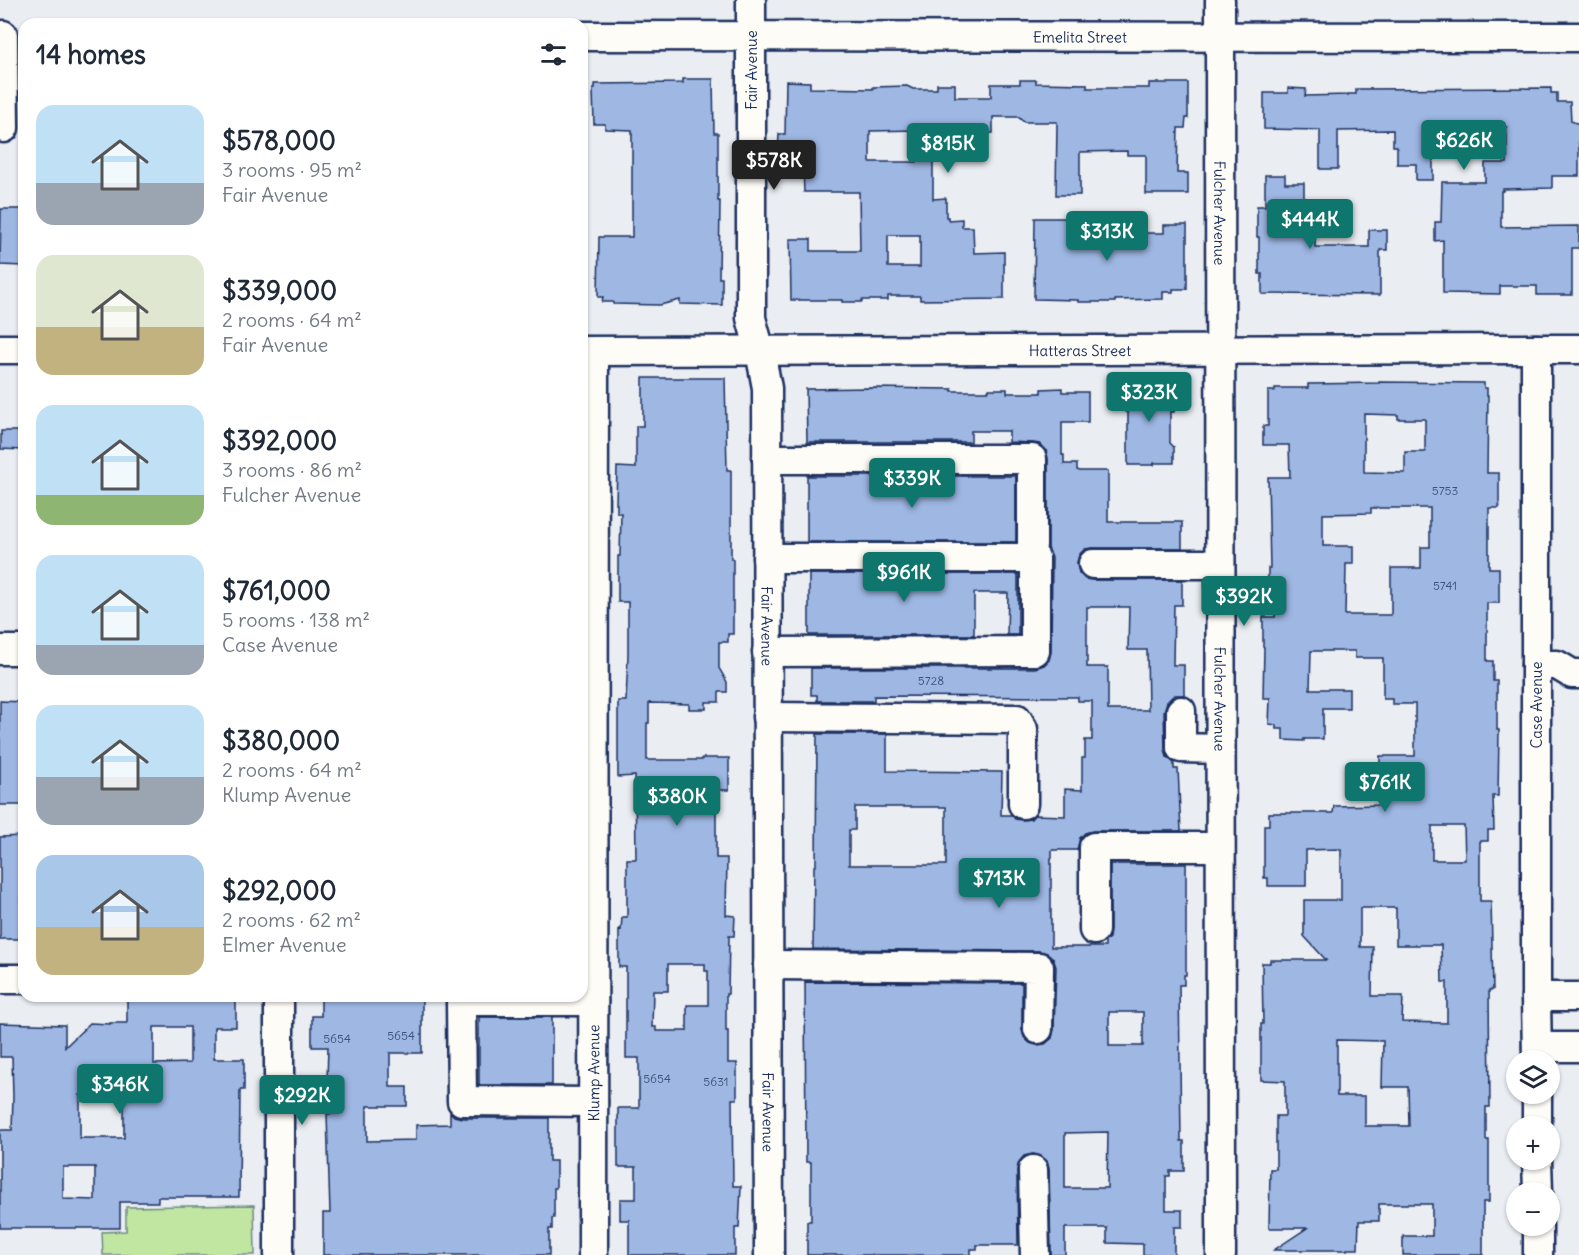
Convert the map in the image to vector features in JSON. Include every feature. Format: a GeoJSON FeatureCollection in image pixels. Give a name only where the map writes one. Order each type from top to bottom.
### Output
{"type":"FeatureCollection","features":[{"type":"Feature","properties":{"kind":"street","name":"Fair Avenue"},"geometry":{"type":"LineString","coordinates":[[751,0],[751,318],[767,388],[769,1255]]}},
{"type":"Feature","properties":{"kind":"street","name":"Fulcher Avenue"},"geometry":{"type":"LineString","coordinates":[[1220,0],[1221,1255]]}},
{"type":"Feature","properties":{"kind":"street"},"geometry":{"type":"LineString","coordinates":[[4,128],[9,35]]}},
{"type":"Feature","properties":{"kind":"street","name":"Emelita Street"},"geometry":{"type":"LineString","coordinates":[[588,36],[1579,37]]}},
{"type":"Feature","properties":{"kind":"street"},"geometry":{"type":"LineString","coordinates":[[0,349],[18,349]]}},
{"type":"Feature","properties":{"kind":"street","name":"Case Avenue"},"geometry":{"type":"LineString","coordinates":[[1536,350],[1537,1050]]}},
{"type":"Feature","properties":{"kind":"street","name":"Hatteras Street"},"geometry":{"type":"LineString","coordinates":[[588,351],[1579,350]]}},
{"type":"Feature","properties":{"kind":"street"},"geometry":{"type":"LineString","coordinates":[[767,459],[1032,459],[1032,545]]}},
{"type":"Feature","properties":{"kind":"street"},"geometry":{"type":"LineString","coordinates":[[767,558],[1035,558],[1035,651],[767,652]]}},
{"type":"Feature","properties":{"kind":"street"},"geometry":{"type":"LineString","coordinates":[[1093,564],[1220,564]]}},
{"type":"Feature","properties":{"kind":"street"},"geometry":{"type":"LineString","coordinates":[[0,650],[18,650]]}},
{"type":"Feature","properties":{"kind":"street"},"geometry":{"type":"LineString","coordinates":[[1536,665],[1557,665],[1572,674],[1579,674]]}},
{"type":"Feature","properties":{"kind":"street"},"geometry":{"type":"LineString","coordinates":[[1181,711],[1181,748],[1220,749]]}},
{"type":"Feature","properties":{"kind":"street"},"geometry":{"type":"LineString","coordinates":[[767,717],[1017,719],[1023,729],[1023,804]]}},
{"type":"Feature","properties":{"kind":"street"},"geometry":{"type":"LineString","coordinates":[[1094,930],[1094,847],[1220,847]]}},
{"type":"Feature","properties":{"kind":"street","name":"Klump Avenue"},"geometry":{"type":"LineString","coordinates":[[588,956],[593,1001],[593,1255]]}},
{"type":"Feature","properties":{"kind":"street"},"geometry":{"type":"LineString","coordinates":[[768,965],[1039,968],[1038,1029]]}},
{"type":"Feature","properties":{"kind":"street"},"geometry":{"type":"LineString","coordinates":[[0,979],[18,979]]}},
{"type":"Feature","properties":{"kind":"street"},"geometry":{"type":"LineString","coordinates":[[1536,997],[1579,997]]}},
{"type":"Feature","properties":{"kind":"street"},"geometry":{"type":"LineString","coordinates":[[588,1001],[593,1001]]}},
{"type":"Feature","properties":{"kind":"street"},"geometry":{"type":"LineString","coordinates":[[279,1002],[279,1255]]}},
{"type":"Feature","properties":{"kind":"street"},"geometry":{"type":"LineString","coordinates":[[461,1002],[462,1101],[593,1102]]}},
{"type":"Feature","properties":{"kind":"street"},"geometry":{"type":"LineString","coordinates":[[1560,1050],[1579,1047]]}},
{"type":"Feature","properties":{"kind":"street"},"geometry":{"type":"LineString","coordinates":[[1033,1170],[1035,1255]]}},
{"type":"Feature","properties":{"kind":"street"},"geometry":{"type":"LineString","coordinates":[[1538,1236],[1538,1255]]}},
{"type":"Feature","properties":{"kind":"green space"},"geometry":{"type":"Polygon","coordinates":[[[254,1205],[255,1255],[103,1255],[102,1232],[126,1231],[126,1207],[254,1205]]]}},
{"type":"Feature","properties":{"kind":"building"},"geometry":{"type":"Polygon","coordinates":[[[683,79],[713,79],[714,133],[718,133],[719,278],[722,278],[722,305],[680,304],[680,300],[660,305],[602,302],[603,297],[598,297],[599,237],[632,237],[632,130],[605,129],[605,124],[594,124],[593,89],[595,89],[595,84],[683,83],[683,79]]]}},
{"type":"Feature","properties":{"kind":"building"},"geometry":{"type":"Polygon","coordinates":[[[1020,80],[1036,80],[1036,83],[1087,84],[1087,88],[1149,88],[1149,83],[1188,83],[1188,118],[1186,118],[1185,128],[1178,128],[1177,173],[1188,173],[1188,194],[1146,194],[1146,155],[1127,155],[1127,151],[1080,152],[1080,195],[1056,195],[1057,122],[1024,122],[1018,117],[993,117],[993,133],[969,134],[969,129],[933,130],[933,199],[946,198],[948,220],[962,219],[962,227],[973,227],[974,253],[1004,252],[1004,299],[920,300],[920,296],[888,296],[888,300],[862,300],[862,302],[791,300],[790,239],[811,239],[811,251],[860,251],[859,192],[804,192],[803,168],[790,168],[790,153],[778,153],[779,134],[785,134],[786,81],[810,82],[810,88],[873,89],[873,87],[907,86],[913,89],[937,89],[937,84],[955,84],[955,97],[991,97],[991,84],[1020,84],[1020,80]],[[917,130],[870,131],[870,162],[917,162],[917,130]],[[888,235],[888,267],[920,267],[920,235],[888,235]]]}},
{"type":"Feature","properties":{"kind":"building"},"geometry":{"type":"Polygon","coordinates":[[[1288,88],[1306,89],[1305,96],[1356,94],[1356,89],[1551,88],[1551,93],[1557,93],[1557,102],[1570,102],[1571,121],[1579,124],[1579,176],[1552,176],[1552,188],[1503,189],[1501,191],[1501,227],[1579,226],[1579,248],[1572,248],[1572,295],[1537,295],[1537,286],[1500,286],[1500,294],[1443,293],[1443,240],[1435,241],[1435,222],[1441,222],[1442,182],[1485,182],[1485,163],[1507,163],[1507,127],[1470,127],[1470,141],[1433,142],[1433,180],[1416,180],[1416,164],[1397,164],[1397,146],[1393,146],[1393,130],[1338,131],[1338,169],[1320,169],[1320,130],[1264,129],[1264,93],[1288,93],[1288,88]]]}},
{"type":"Feature","properties":{"kind":"building"},"geometry":{"type":"Polygon","coordinates":[[[1265,175],[1285,175],[1285,183],[1304,183],[1304,216],[1315,216],[1315,247],[1369,247],[1369,230],[1387,230],[1387,250],[1380,250],[1380,295],[1262,294],[1262,274],[1259,274],[1257,206],[1265,206],[1265,175]]]}},
{"type":"Feature","properties":{"kind":"building"},"geometry":{"type":"Polygon","coordinates":[[[1,209],[18,209],[18,266],[0,265],[1,209]]]}},
{"type":"Feature","properties":{"kind":"building"},"geometry":{"type":"Polygon","coordinates":[[[1035,218],[1066,218],[1066,223],[1126,224],[1126,233],[1164,233],[1164,225],[1187,225],[1187,289],[1163,292],[1163,299],[1078,302],[1078,300],[1034,299],[1035,218]]]}},
{"type":"Feature","properties":{"kind":"building"},"geometry":{"type":"Polygon","coordinates":[[[643,378],[725,378],[727,470],[731,470],[733,634],[728,634],[728,642],[719,642],[719,668],[727,682],[727,692],[719,692],[719,702],[706,702],[706,709],[689,709],[689,704],[649,703],[647,760],[729,758],[729,790],[716,790],[716,858],[727,858],[726,915],[735,916],[734,936],[729,936],[726,1031],[728,1031],[728,1063],[737,1063],[737,1099],[732,1099],[733,1186],[741,1186],[739,1228],[735,1228],[735,1255],[629,1255],[629,1220],[620,1220],[620,1199],[636,1199],[636,1167],[618,1167],[618,1108],[639,1108],[639,1058],[626,1058],[626,967],[619,967],[619,929],[621,930],[622,917],[627,917],[627,859],[636,859],[635,776],[618,777],[618,701],[626,701],[628,602],[618,602],[621,513],[617,513],[616,504],[617,467],[636,468],[636,426],[643,426],[643,378]],[[668,964],[668,991],[653,991],[652,1027],[656,1027],[656,1031],[687,1031],[687,1005],[708,1005],[708,971],[705,971],[705,964],[668,964]]]}},
{"type":"Feature","properties":{"kind":"building"},"geometry":{"type":"Polygon","coordinates":[[[1133,379],[1152,380],[1152,384],[1167,384],[1167,392],[1174,392],[1174,412],[1170,412],[1170,443],[1174,447],[1174,463],[1128,465],[1126,383],[1133,384],[1133,379]]]}},
{"type":"Feature","properties":{"kind":"building"},"geometry":{"type":"Polygon","coordinates":[[[1484,383],[1488,396],[1487,473],[1499,473],[1499,508],[1489,508],[1489,568],[1499,568],[1499,603],[1487,603],[1487,661],[1493,661],[1493,681],[1497,681],[1498,796],[1493,796],[1494,830],[1488,830],[1488,841],[1480,841],[1480,901],[1491,901],[1493,990],[1489,990],[1490,1107],[1486,1107],[1486,1140],[1489,1140],[1489,1202],[1483,1202],[1483,1255],[1403,1255],[1403,1236],[1432,1236],[1432,1204],[1379,1204],[1379,1221],[1359,1221],[1358,1249],[1274,1250],[1307,1228],[1269,1228],[1270,1169],[1276,1169],[1276,1116],[1285,1116],[1285,1081],[1261,1080],[1262,963],[1270,963],[1270,960],[1326,960],[1304,936],[1304,900],[1341,900],[1341,849],[1306,850],[1306,886],[1268,886],[1268,878],[1264,878],[1264,825],[1269,825],[1269,813],[1333,813],[1334,806],[1380,805],[1380,756],[1415,756],[1415,704],[1392,704],[1392,699],[1383,699],[1383,658],[1355,658],[1355,651],[1311,651],[1310,689],[1349,689],[1349,708],[1323,708],[1323,739],[1283,740],[1283,729],[1276,729],[1276,725],[1269,724],[1270,698],[1263,698],[1263,617],[1275,617],[1275,585],[1268,585],[1268,568],[1270,568],[1268,477],[1290,477],[1289,445],[1263,445],[1263,426],[1268,426],[1268,391],[1275,391],[1275,388],[1308,388],[1308,384],[1484,383]],[[1364,414],[1364,472],[1405,473],[1405,452],[1425,452],[1425,419],[1398,419],[1398,415],[1364,414]],[[1371,508],[1371,513],[1323,514],[1323,546],[1353,546],[1353,564],[1346,564],[1345,615],[1391,615],[1391,568],[1421,568],[1421,547],[1430,547],[1430,508],[1371,508]],[[1432,826],[1432,860],[1465,860],[1464,826],[1432,826]],[[1360,908],[1360,947],[1373,947],[1372,996],[1403,996],[1402,1022],[1447,1023],[1447,982],[1442,982],[1441,945],[1396,945],[1396,908],[1360,908]],[[1337,1040],[1337,1096],[1365,1096],[1365,1126],[1409,1126],[1408,1087],[1382,1087],[1383,1041],[1337,1040]]]}},
{"type":"Feature","properties":{"kind":"building"},"geometry":{"type":"Polygon","coordinates":[[[1062,388],[1062,392],[1088,392],[1088,422],[1062,422],[1064,464],[1077,464],[1077,470],[1080,471],[1108,471],[1108,522],[1182,522],[1182,548],[1085,549],[1079,555],[1077,563],[1079,573],[1085,579],[1182,580],[1182,605],[1174,605],[1173,665],[1184,665],[1184,695],[1174,695],[1167,702],[1164,711],[1165,749],[1167,757],[1174,763],[1174,769],[1178,769],[1181,831],[1093,831],[1085,833],[1080,838],[1077,850],[1052,850],[1051,858],[1051,947],[1105,947],[1110,930],[1110,864],[1186,864],[1186,975],[1184,975],[1184,985],[1179,985],[1181,1141],[1184,1141],[1184,1171],[1170,1171],[1170,1176],[1166,1176],[1166,1210],[1182,1210],[1182,1227],[1174,1227],[1174,1255],[1143,1255],[1143,1244],[1107,1243],[1107,1228],[1065,1228],[1065,1255],[1051,1255],[1049,1169],[1047,1161],[1033,1154],[1024,1156],[1017,1170],[1018,1245],[977,1245],[977,1249],[971,1249],[971,1255],[807,1255],[807,1221],[811,1221],[811,1162],[806,1162],[805,982],[1022,983],[1022,1029],[1024,1037],[1030,1043],[1037,1045],[1045,1044],[1052,1038],[1056,967],[1053,958],[1039,951],[813,949],[817,734],[887,734],[887,771],[1002,772],[1001,815],[1012,815],[1015,819],[1022,820],[1031,819],[1034,815],[1065,816],[1065,789],[1082,790],[1082,758],[1085,758],[1085,740],[1092,740],[1092,701],[1078,701],[1078,697],[874,696],[874,701],[817,701],[817,695],[811,695],[811,668],[1035,668],[1044,665],[1049,660],[1051,652],[1052,558],[1048,548],[1048,459],[1046,450],[1040,444],[1009,442],[1009,431],[971,431],[971,442],[807,442],[806,389],[989,391],[989,389],[1007,389],[1007,393],[1041,393],[1041,389],[1062,388]],[[1087,607],[1087,667],[1108,667],[1108,710],[1148,710],[1147,650],[1128,650],[1129,607],[1087,607]],[[855,807],[855,830],[849,830],[849,865],[946,865],[946,807],[855,807]],[[1109,1012],[1109,1046],[1143,1046],[1143,1012],[1109,1012]],[[1108,1132],[1065,1133],[1065,1188],[1107,1188],[1108,1132]]]}},
{"type":"Feature","properties":{"kind":"building"},"geometry":{"type":"Polygon","coordinates":[[[1,431],[18,431],[18,450],[1,449],[1,431]]]}},
{"type":"Feature","properties":{"kind":"building"},"geometry":{"type":"Polygon","coordinates":[[[807,476],[1016,476],[1016,542],[807,542],[807,476]]]}},
{"type":"Feature","properties":{"kind":"building"},"geometry":{"type":"Polygon","coordinates":[[[809,574],[1018,574],[1018,635],[1007,635],[1008,593],[974,593],[974,635],[809,635],[809,574]]]}},
{"type":"Feature","properties":{"kind":"building"},"geometry":{"type":"Polygon","coordinates":[[[0,701],[18,702],[18,805],[0,805],[0,701]]]}},
{"type":"Feature","properties":{"kind":"building"},"geometry":{"type":"Polygon","coordinates":[[[18,836],[18,939],[0,939],[0,837],[18,836]]]}},
{"type":"Feature","properties":{"kind":"building"},"geometry":{"type":"Polygon","coordinates":[[[127,1002],[236,1002],[236,1027],[214,1027],[214,1059],[244,1059],[244,1090],[240,1090],[239,1197],[158,1197],[158,1202],[120,1202],[120,1228],[0,1228],[0,1130],[12,1130],[13,1097],[12,1057],[0,1057],[0,1023],[65,1025],[65,1047],[90,1023],[127,1023],[127,1002]],[[154,1027],[154,1064],[190,1063],[190,1027],[154,1027]],[[92,1076],[92,1095],[80,1095],[80,1138],[124,1138],[124,1076],[92,1076]],[[63,1167],[63,1199],[95,1200],[95,1167],[63,1167]]]}},
{"type":"Feature","properties":{"kind":"building"},"geometry":{"type":"Polygon","coordinates":[[[321,1002],[422,1002],[422,1053],[390,1053],[390,1087],[407,1087],[407,1106],[367,1106],[367,1141],[416,1140],[416,1125],[450,1124],[450,1112],[462,1118],[549,1118],[549,1161],[556,1161],[556,1188],[554,1188],[554,1218],[552,1218],[552,1229],[549,1229],[549,1255],[323,1255],[323,1213],[330,1213],[327,1114],[333,1114],[333,1081],[327,1081],[328,1047],[312,1047],[312,1016],[321,1016],[321,1002]]]}},
{"type":"Feature","properties":{"kind":"building"},"geometry":{"type":"Polygon","coordinates":[[[479,1017],[552,1017],[552,1085],[479,1085],[479,1017]]]}}]}
